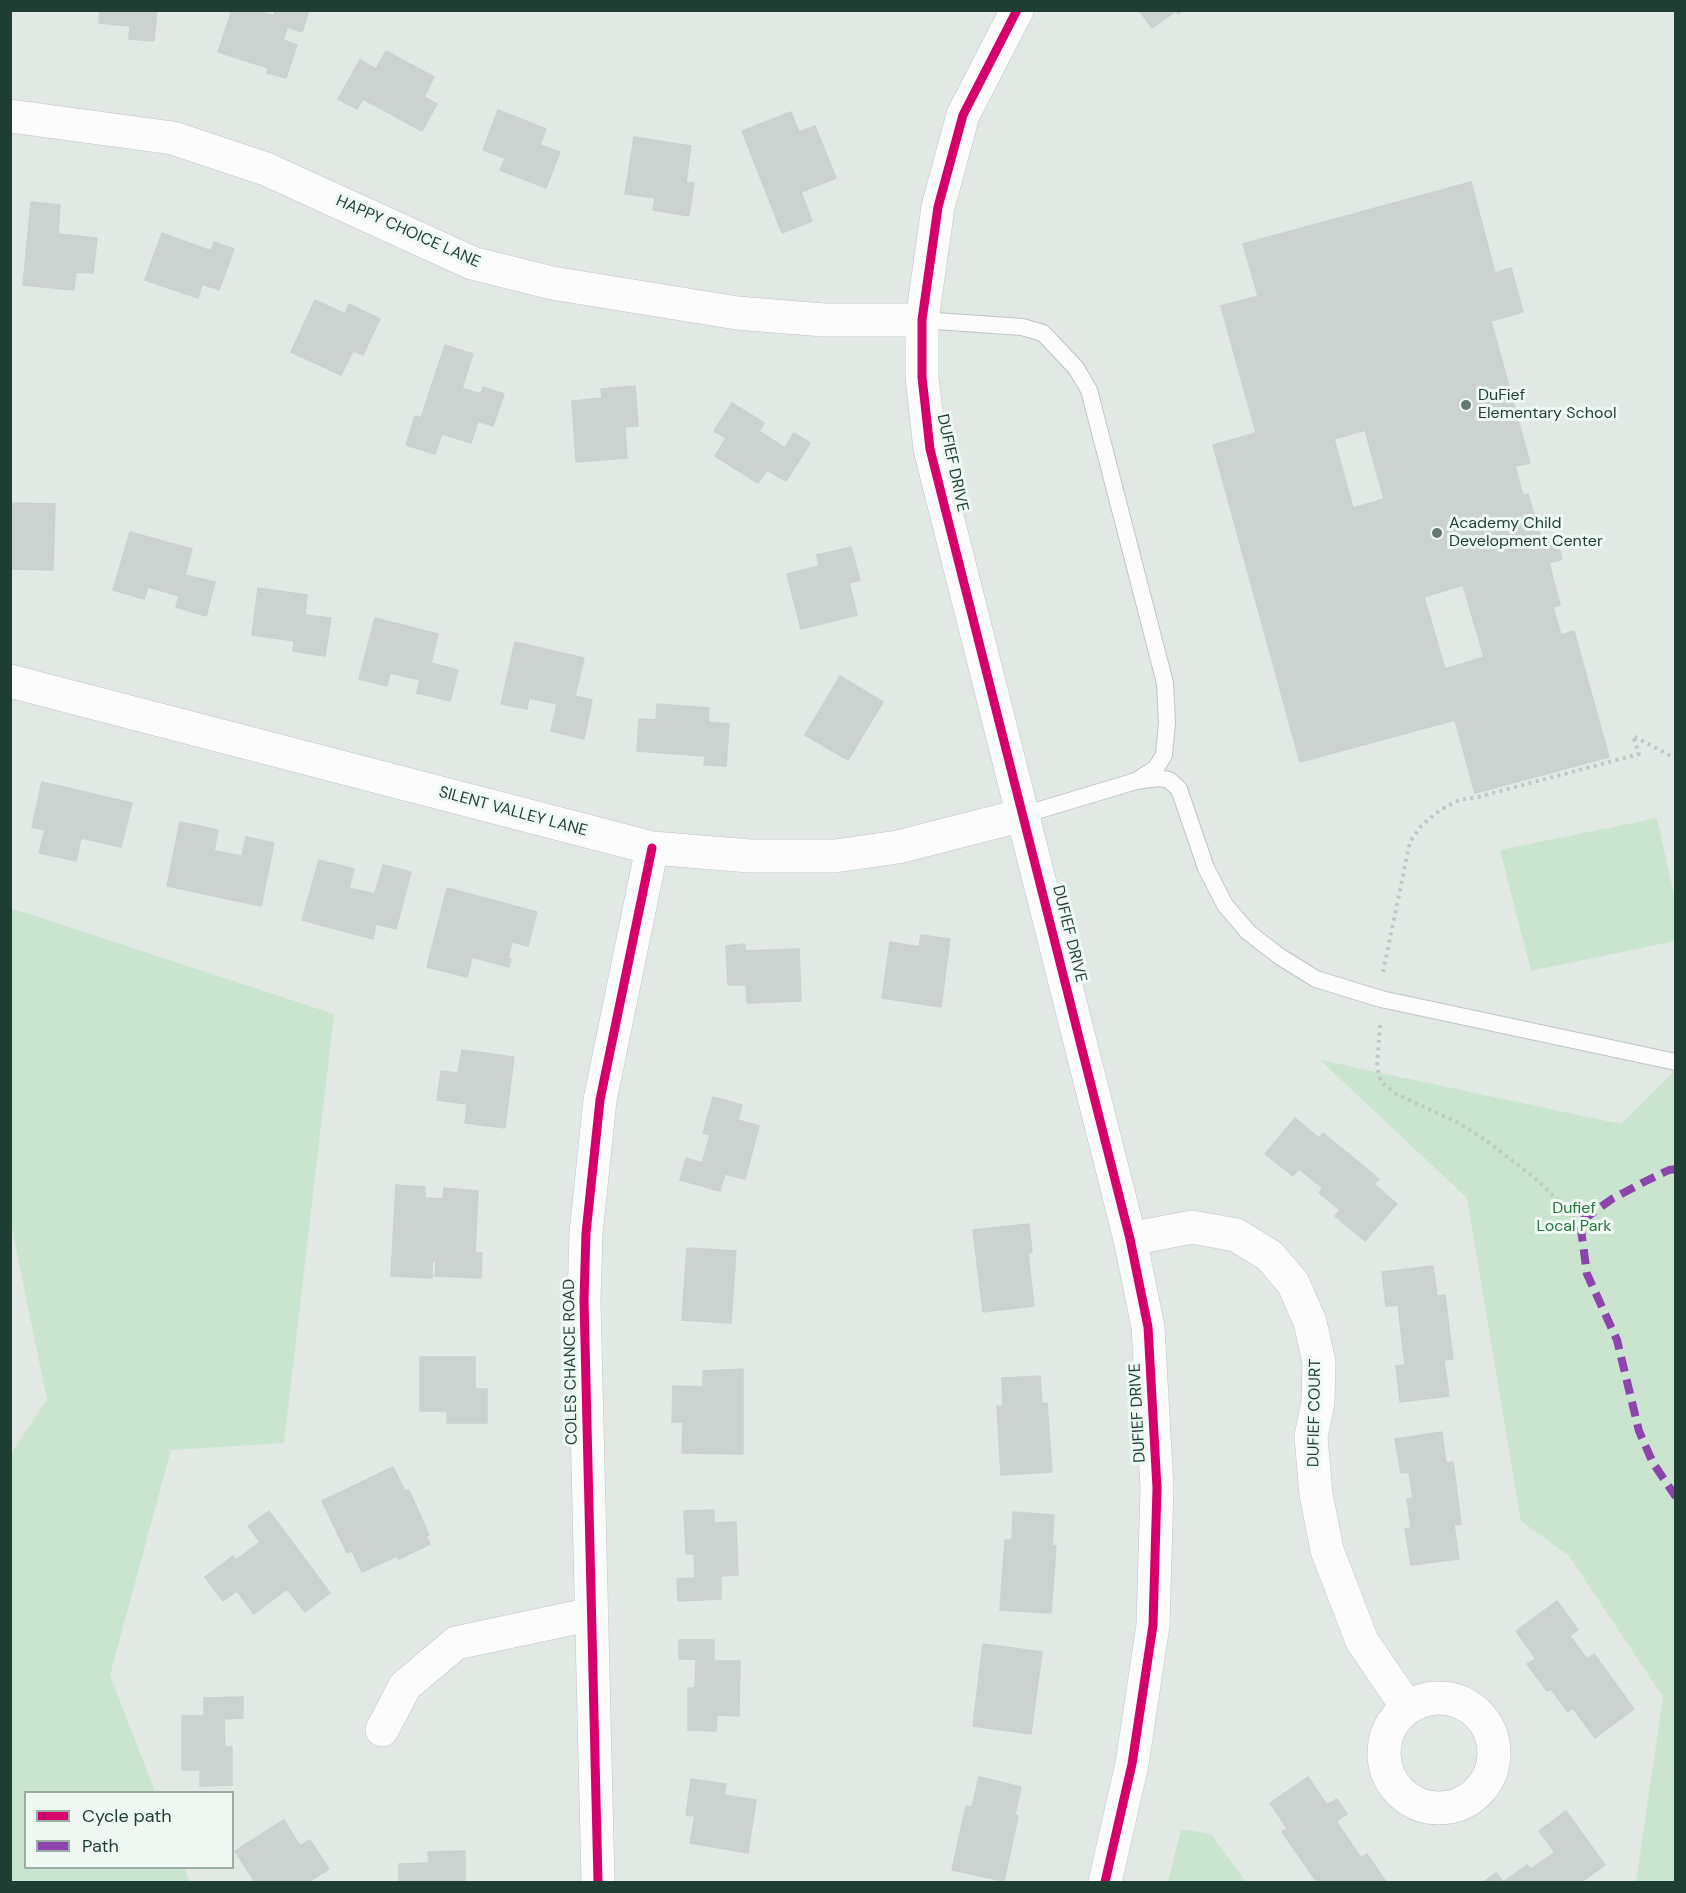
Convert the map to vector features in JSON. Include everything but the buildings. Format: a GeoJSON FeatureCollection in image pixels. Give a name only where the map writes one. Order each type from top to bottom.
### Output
{"type":"FeatureCollection","features":[{"type":"Feature","properties":{"kind":"street","name":"DUFIEF DRIVE"},"geometry":{"type":"LineString","coordinates":[[1017,10],[963,115],[938,207],[922,320],[921,376],[930,449],[1130,1239],[1149,1339],[1157,1488],[1153,1625],[1132,1764],[1105,1882]]}},
{"type":"Feature","properties":{"kind":"street","name":"HAPPY CHOICE LANE"},"geometry":{"type":"LineString","coordinates":[[10,116],[173,138],[266,169],[472,263],[552,282],[736,313],[824,320],[922,320]]}},
{"type":"Feature","properties":{"kind":"street","name":"SILENT VALLEY LANE"},"geometry":{"type":"LineString","coordinates":[[10,681],[652,848],[750,856],[835,856],[898,847],[1023,815]]}},
{"type":"Feature","properties":{"kind":"street","name":"COLES CHANCE ROAD"},"geometry":{"type":"LineString","coordinates":[[598,1882],[584,1300],[586,1233],[600,1100],[652,848]]}},
{"type":"Feature","properties":{"kind":"street","name":"DUFIEF COURT"},"geometry":{"type":"LineString","coordinates":[[1130,1239],[1192,1227],[1236,1235],[1270,1256],[1293,1283],[1310,1322],[1319,1362],[1318,1402],[1311,1437],[1316,1494],[1327,1550],[1362,1641],[1407,1707]]}},
{"type":"Feature","properties":{"kind":"street"},"geometry":{"type":"LineString","coordinates":[[382,1730],[405,1686],[456,1642],[591,1614]]}},
{"type":"Feature","properties":{"kind":"lane"},"geometry":{"type":"LineString","coordinates":[[922,320],[1022,327],[1043,333],[1076,368],[1089,390],[1165,683],[1167,722],[1164,755],[1156,768],[1136,781]]}},
{"type":"Feature","properties":{"kind":"lane"},"geometry":{"type":"LineString","coordinates":[[1023,815],[1136,781],[1158,778],[1169,780],[1179,789],[1206,868],[1224,905],[1248,933],[1316,979],[1381,999],[1676,1062]]}},
{"type":"Feature","properties":{"kind":"path"},"geometry":{"type":"LineString","coordinates":[[1580,1222],[1534,1178],[1485,1140],[1457,1122],[1396,1094],[1381,1082],[1377,1066],[1383,970],[1410,842],[1421,826],[1434,815],[1459,800],[1639,754],[1633,736],[1675,758]]}},
{"type":"Feature","properties":{"kind":"green space"},"geometry":{"type":"Polygon","coordinates":[[[1657,818],[1675,899],[1675,941],[1531,971],[1500,850],[1657,818]]]}},
{"type":"Feature","properties":{"kind":"green space"},"geometry":{"type":"Polygon","coordinates":[[[11,908],[334,1014],[284,1443],[171,1450],[110,1675],[155,1791],[24,1791],[24,1869],[184,1869],[190,1882],[11,1882],[11,1453],[47,1400],[11,1224],[11,908]]]}},
{"type":"Feature","properties":{"kind":"green space","name":"Dufief Local Park"},"geometry":{"type":"Polygon","coordinates":[[[1320,1060],[1621,1124],[1675,1070],[1675,1882],[1636,1882],[1663,1697],[1569,1556],[1521,1521],[1467,1198],[1320,1060]]]}},
{"type":"Feature","properties":{"kind":"green space"},"geometry":{"type":"Polygon","coordinates":[[[1181,1829],[1211,1834],[1246,1882],[1168,1882],[1181,1829]]]}},
{"type":"Feature","properties":{"kind":"marked path"},"geometry":{"type":"LineString","coordinates":[[1676,1169],[1669,1170],[1612,1199],[1580,1222],[1587,1274],[1617,1340],[1639,1431],[1653,1463],[1676,1497]]}},
{"type":"Feature","properties":{"kind":"cycle path"},"geometry":{"type":"LineString","coordinates":[[1017,10],[963,115],[938,207],[922,320],[922,377],[930,449],[1130,1239],[1148,1327],[1157,1488],[1153,1625],[1132,1764],[1105,1882]]}},
{"type":"Feature","properties":{"kind":"cycle path"},"geometry":{"type":"LineString","coordinates":[[598,1882],[584,1300],[586,1233],[600,1100],[652,848]]}},
{"type":"Feature","properties":{"kind":"place","name":"DuFief Elementary School"},"geometry":{"type":"Point","coordinates":[1466,405]}},
{"type":"Feature","properties":{"kind":"place","name":"Academy Child Development Center"},"geometry":{"type":"Point","coordinates":[1437,533]}}]}
